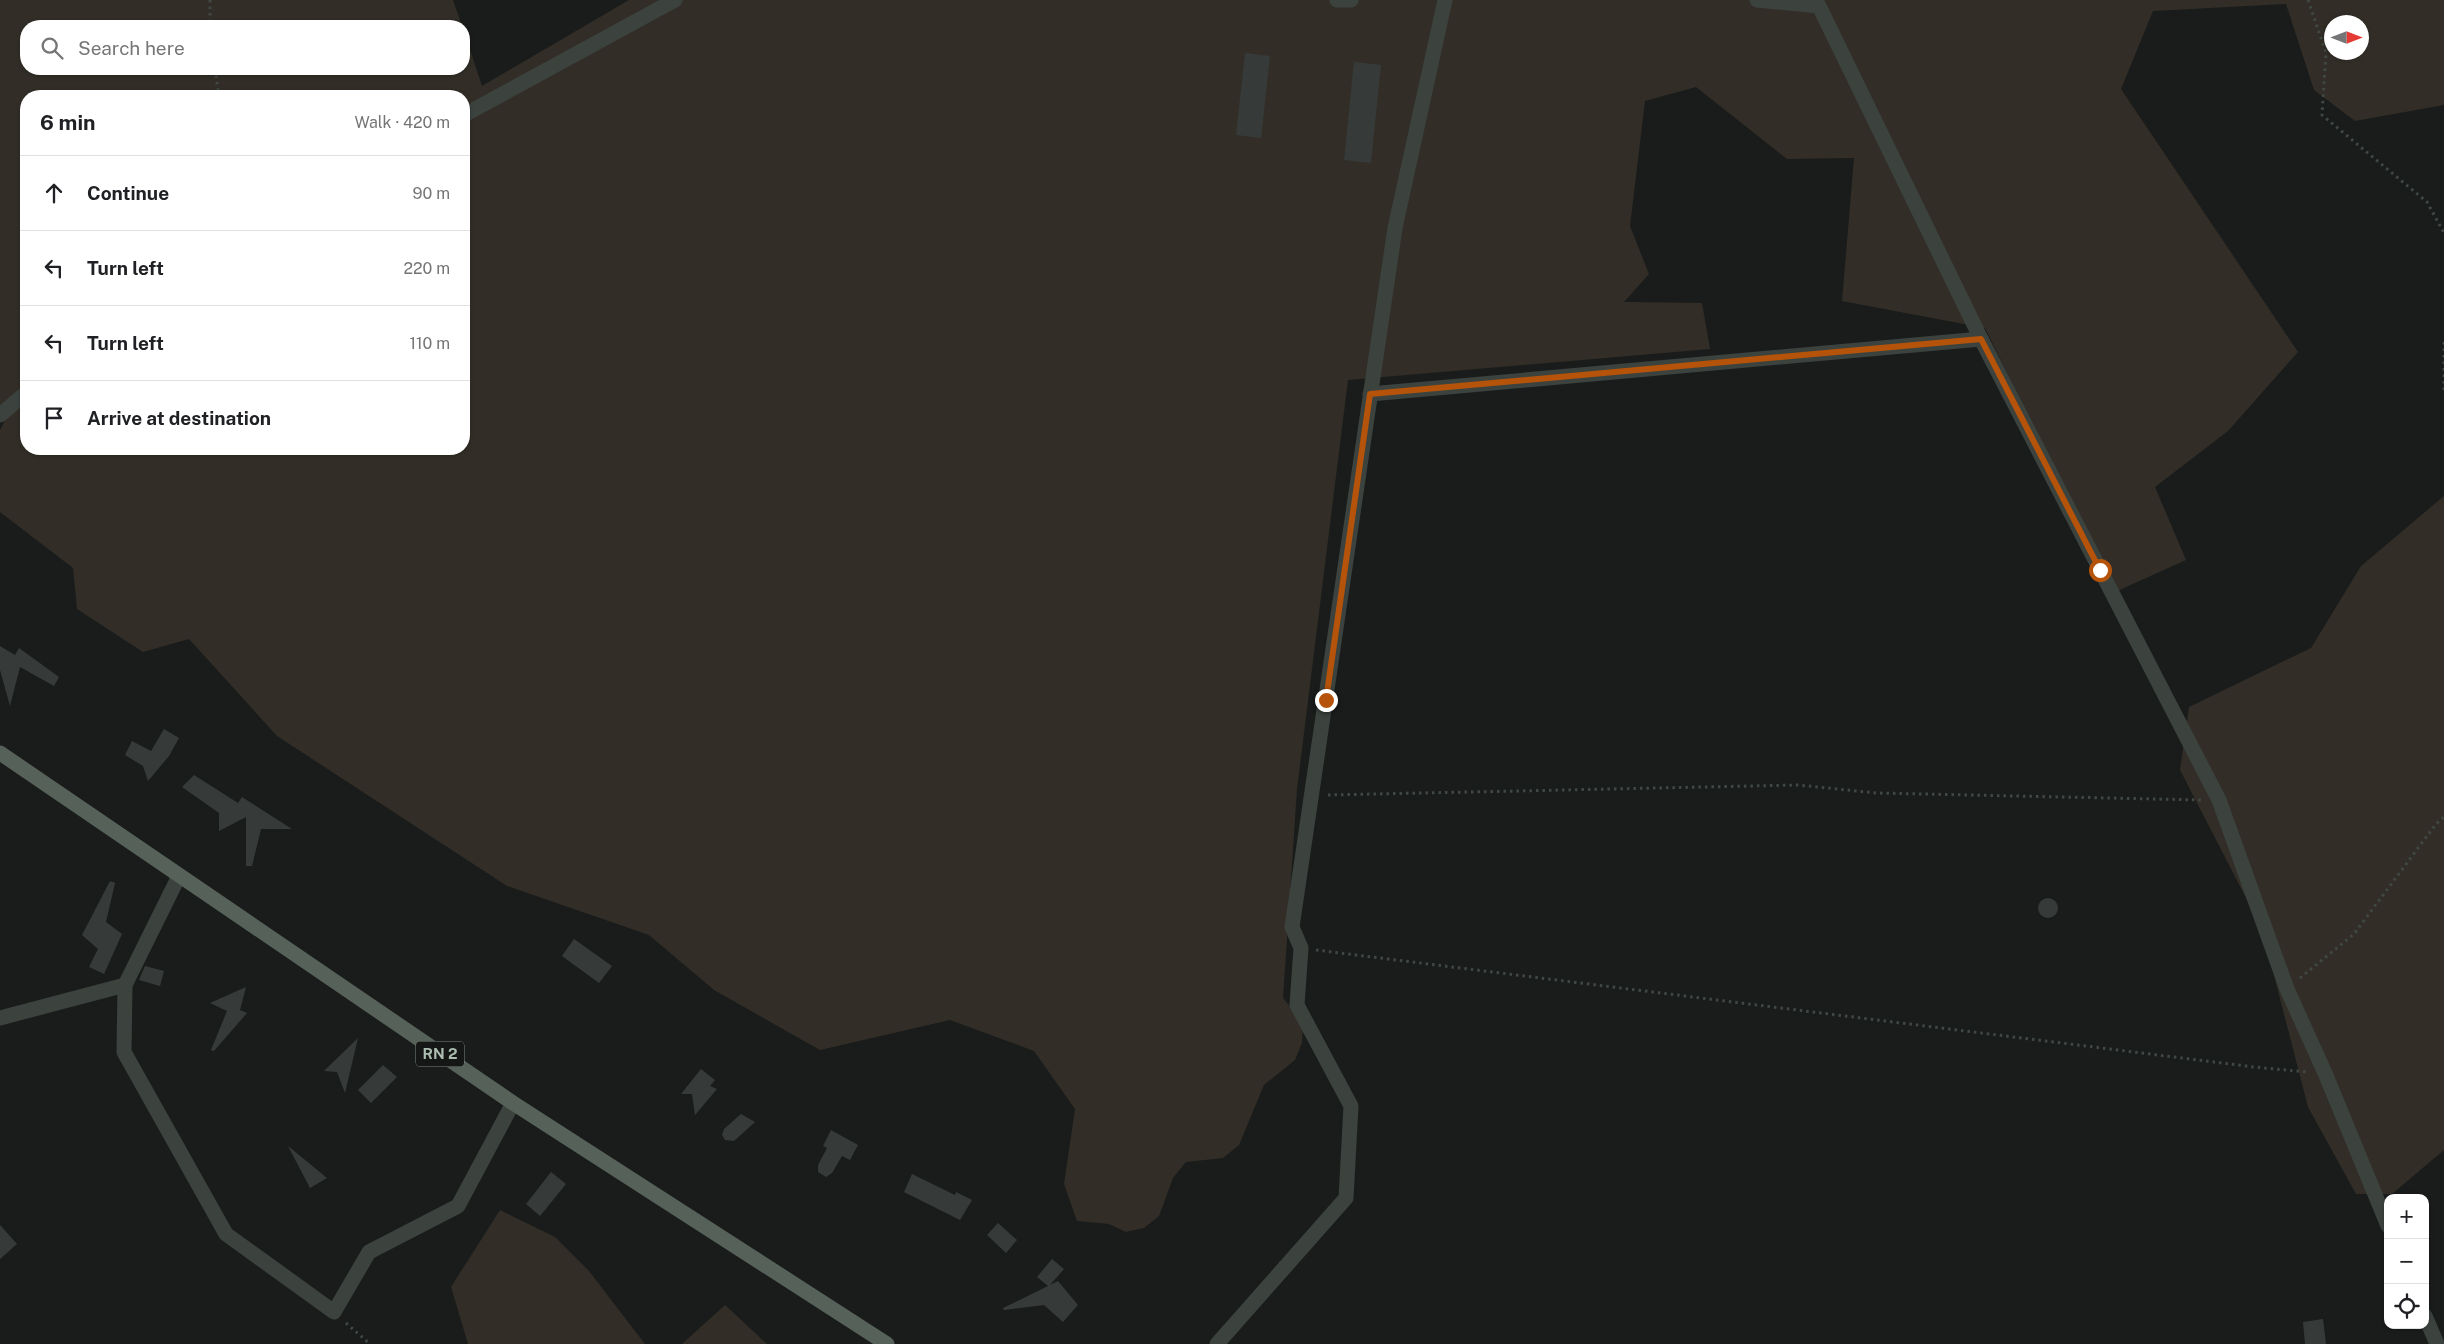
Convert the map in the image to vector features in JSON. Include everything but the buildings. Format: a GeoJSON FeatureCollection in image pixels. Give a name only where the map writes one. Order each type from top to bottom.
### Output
{"type":"FeatureCollection","features":[{"type":"Feature","properties":{"kind":"main road","name":"RN 2"},"geometry":{"type":"LineString","coordinates":[[0,753],[513,1103],[887,1344]]}},
{"type":"Feature","properties":{"kind":"street"},"geometry":{"type":"LineString","coordinates":[[470,111],[675,0]]}},
{"type":"Feature","properties":{"kind":"street"},"geometry":{"type":"LineString","coordinates":[[1337,0],[1351,0]]}},
{"type":"Feature","properties":{"kind":"street"},"geometry":{"type":"LineString","coordinates":[[1217,1344],[1346,1198],[1351,1106],[1297,1005],[1300,948],[1292,927],[1313,796],[1395,228],[1445,0]]}},
{"type":"Feature","properties":{"kind":"street"},"geometry":{"type":"LineString","coordinates":[[1757,0],[1819,3],[1981,339],[2219,800],[2287,988],[2325,1073],[2384,1216]]}},
{"type":"Feature","properties":{"kind":"street"},"geometry":{"type":"LineString","coordinates":[[1370,394],[1981,339]]}},
{"type":"Feature","properties":{"kind":"street"},"geometry":{"type":"LineString","coordinates":[[0,415],[20,398]]}},
{"type":"Feature","properties":{"kind":"street"},"geometry":{"type":"LineString","coordinates":[[179,876],[125,985],[124,1052],[226,1234],[334,1312],[369,1252],[458,1206],[513,1103]]}},
{"type":"Feature","properties":{"kind":"street"},"geometry":{"type":"LineString","coordinates":[[0,1018],[125,985]]}},
{"type":"Feature","properties":{"kind":"street"},"geometry":{"type":"LineString","coordinates":[[2429,1325],[2437,1344]]}},
{"type":"Feature","properties":{"kind":"path"},"geometry":{"type":"LineString","coordinates":[[210,0],[210,20]]}},
{"type":"Feature","properties":{"kind":"path"},"geometry":{"type":"LineString","coordinates":[[2308,0],[2326,53],[2322,115],[2427,202],[2444,232]]}},
{"type":"Feature","properties":{"kind":"path"},"geometry":{"type":"LineString","coordinates":[[216,75],[218,90]]}},
{"type":"Feature","properties":{"kind":"path"},"geometry":{"type":"LineString","coordinates":[[2444,342],[2444,392]]}},
{"type":"Feature","properties":{"kind":"path"},"geometry":{"type":"LineString","coordinates":[[1313,796],[1798,785],[1876,793],[2219,800]]}},
{"type":"Feature","properties":{"kind":"path"},"geometry":{"type":"LineString","coordinates":[[2287,988],[2354,934],[2436,824],[2444,817]]}},
{"type":"Feature","properties":{"kind":"path"},"geometry":{"type":"LineString","coordinates":[[1300,948],[2254,1067],[2325,1073]]}},
{"type":"Feature","properties":{"kind":"path"},"geometry":{"type":"LineString","coordinates":[[334,1312],[370,1344]]}},
{"type":"Feature","properties":{"kind":"shaded area"},"geometry":{"type":"Polygon","coordinates":[[[0,0],[453,0],[460,20],[20,20],[20,75],[470,75],[470,49],[482,86],[629,0],[2444,0],[2444,105],[2355,121],[2314,90],[2286,4],[2153,11],[2121,89],[2298,352],[2228,431],[2155,487],[2186,560],[2115,592],[1985,328],[1842,301],[1854,158],[1787,159],[1696,87],[1645,101],[1630,226],[1649,274],[1624,302],[1702,303],[1710,349],[1348,380],[1297,789],[1283,998],[1303,1022],[1302,1043],[1295,1060],[1264,1085],[1239,1145],[1223,1158],[1186,1162],[1173,1178],[1159,1216],[1144,1228],[1126,1232],[1109,1224],[1077,1221],[1064,1184],[1075,1109],[1034,1051],[950,1020],[820,1050],[714,990],[649,935],[507,886],[277,736],[189,639],[143,652],[77,609],[73,568],[0,512],[0,430],[6,418],[0,408],[0,0]]]}},
{"type":"Feature","properties":{"kind":"shaded area"},"geometry":{"type":"Polygon","coordinates":[[[2444,496],[2444,1150],[2392,1194],[2356,1194],[2308,1107],[2262,929],[2180,770],[2189,707],[2311,648],[2361,566],[2444,496]]]}},
{"type":"Feature","properties":{"kind":"shaded area"},"geometry":{"type":"Polygon","coordinates":[[[500,1210],[555,1237],[589,1271],[645,1344],[468,1344],[451,1287],[500,1210]]]}},
{"type":"Feature","properties":{"kind":"shaded area"},"geometry":{"type":"Polygon","coordinates":[[[725,1305],[767,1344],[682,1344],[725,1305]]]}},
{"type":"Feature","properties":{"kind":"route"},"geometry":{"type":"LineString","coordinates":[[1326,700],[1370,394],[1981,339],[2100,570]]}}]}
